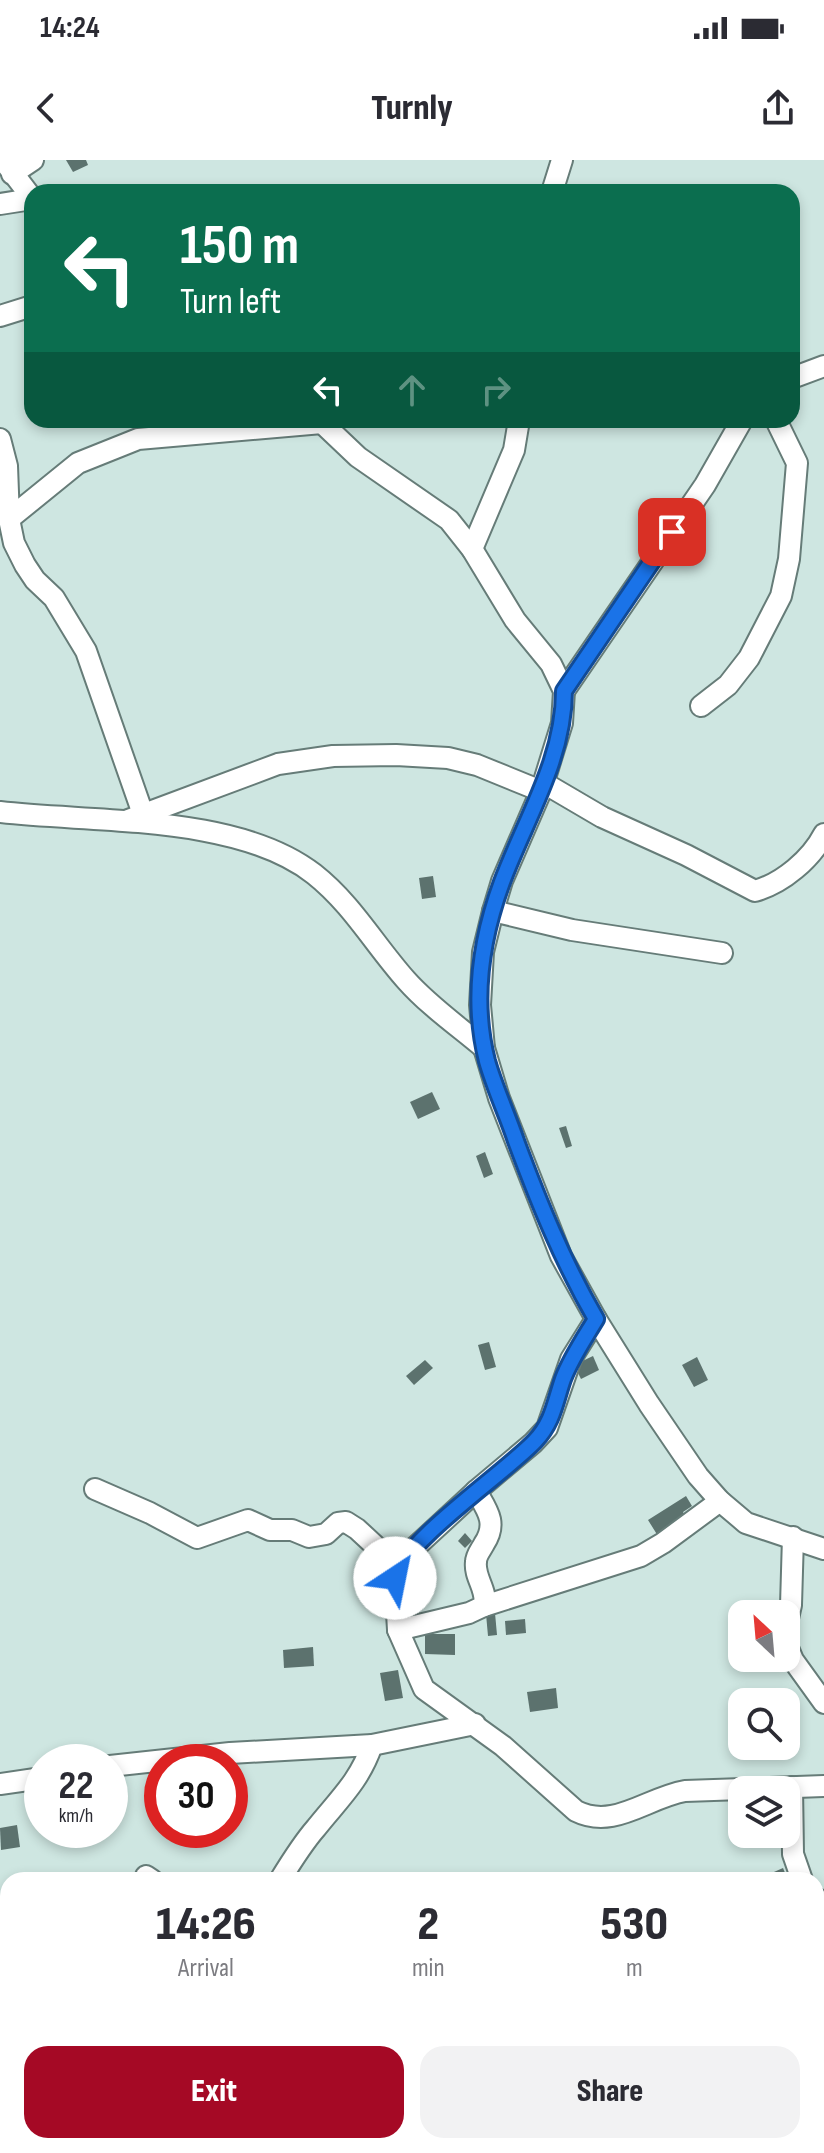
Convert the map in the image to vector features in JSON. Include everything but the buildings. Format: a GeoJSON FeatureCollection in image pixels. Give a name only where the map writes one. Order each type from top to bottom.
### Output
{"type":"FeatureCollection","features":[{"type":"Feature","properties":{"kind":"street"},"geometry":{"type":"LineString","coordinates":[[24,189],[7,167],[33,160]]}},
{"type":"Feature","properties":{"kind":"street"},"geometry":{"type":"LineString","coordinates":[[554,184],[562,160]]}},
{"type":"Feature","properties":{"kind":"street"},"geometry":{"type":"LineString","coordinates":[[0,204],[24,200]]}},
{"type":"Feature","properties":{"kind":"street"},"geometry":{"type":"LineString","coordinates":[[0,316],[24,308]]}},
{"type":"Feature","properties":{"kind":"street"},"geometry":{"type":"LineString","coordinates":[[800,375],[824,366]]}},
{"type":"Feature","properties":{"kind":"street"},"geometry":{"type":"LineString","coordinates":[[9,519],[78,463],[138,439],[256,428]]}},
{"type":"Feature","properties":{"kind":"street"},"geometry":{"type":"LineString","coordinates":[[327,428],[358,457],[449,520],[472,549],[515,620],[551,664],[564,691],[562,723],[543,787],[502,881],[493,911],[483,952],[480,982],[484,1048],[499,1098],[561,1256],[596,1319],[690,1465],[720,1501],[746,1523],[824,1549]]}},
{"type":"Feature","properties":{"kind":"street"},"geometry":{"type":"LineString","coordinates":[[472,549],[514,450],[518,428]]}},
{"type":"Feature","properties":{"kind":"street"},"geometry":{"type":"LineString","coordinates":[[564,691],[705,485],[737,428]]}},
{"type":"Feature","properties":{"kind":"street"},"geometry":{"type":"LineString","coordinates":[[701,706],[728,685],[749,658],[781,596],[789,559],[797,463],[780,428]]}},
{"type":"Feature","properties":{"kind":"street"},"geometry":{"type":"LineString","coordinates":[[0,439],[7,466],[9,519],[14,543],[25,565],[54,598],[86,651],[135,817]]}},
{"type":"Feature","properties":{"kind":"street"},"geometry":{"type":"LineString","coordinates":[[135,817],[278,764],[333,756],[396,755],[448,758],[543,787],[755,891],[766,888],[798,867],[824,834]]}},
{"type":"Feature","properties":{"kind":"street"},"geometry":{"type":"LineString","coordinates":[[0,812],[135,817],[249,841],[270,849],[303,866],[350,907],[418,993],[484,1048]]}},
{"type":"Feature","properties":{"kind":"street"},"geometry":{"type":"LineString","coordinates":[[493,911],[572,930],[722,953]]}},
{"type":"Feature","properties":{"kind":"street"},"geometry":{"type":"LineString","coordinates":[[596,1319],[571,1359],[547,1428],[410,1552],[398,1567],[395,1591],[398,1630],[424,1689],[475,1724],[576,1811],[596,1819],[608,1818],[676,1793],[728,1788]]}},
{"type":"Feature","properties":{"kind":"street"},"geometry":{"type":"LineString","coordinates":[[95,1489],[197,1538],[248,1520],[270,1530],[292,1530],[309,1537],[326,1534],[338,1523],[346,1522],[398,1567]]}},
{"type":"Feature","properties":{"kind":"street"},"geometry":{"type":"LineString","coordinates":[[476,1491],[492,1520],[489,1537],[476,1560],[477,1575],[485,1594],[484,1606]]}},
{"type":"Feature","properties":{"kind":"street"},"geometry":{"type":"LineString","coordinates":[[398,1630],[456,1617],[641,1556],[720,1501]]}},
{"type":"Feature","properties":{"kind":"street"},"geometry":{"type":"LineString","coordinates":[[791,1600],[793,1537]]}},
{"type":"Feature","properties":{"kind":"street"},"geometry":{"type":"LineString","coordinates":[[800,1670],[824,1703]]}},
{"type":"Feature","properties":{"kind":"street"},"geometry":{"type":"LineString","coordinates":[[128,1764],[230,1753],[372,1745],[475,1724]]}},
{"type":"Feature","properties":{"kind":"street"},"geometry":{"type":"LineString","coordinates":[[285,1872],[313,1831],[352,1788],[372,1745]]}},
{"type":"Feature","properties":{"kind":"street"},"geometry":{"type":"LineString","coordinates":[[0,1784],[24,1781]]}},
{"type":"Feature","properties":{"kind":"street"},"geometry":{"type":"LineString","coordinates":[[800,1787],[824,1786]]}},
{"type":"Feature","properties":{"kind":"street"},"geometry":{"type":"LineString","coordinates":[[793,1848],[799,1872]]}},
{"type":"Feature","properties":{"kind":"route"},"geometry":{"type":"LineString","coordinates":[[395,1578],[398,1567],[410,1552],[547,1428],[571,1359],[596,1319],[561,1256],[493,1081],[481,1026],[480,982],[483,952],[493,911],[502,881],[544,783],[562,723],[564,691],[672,532]]}}]}
